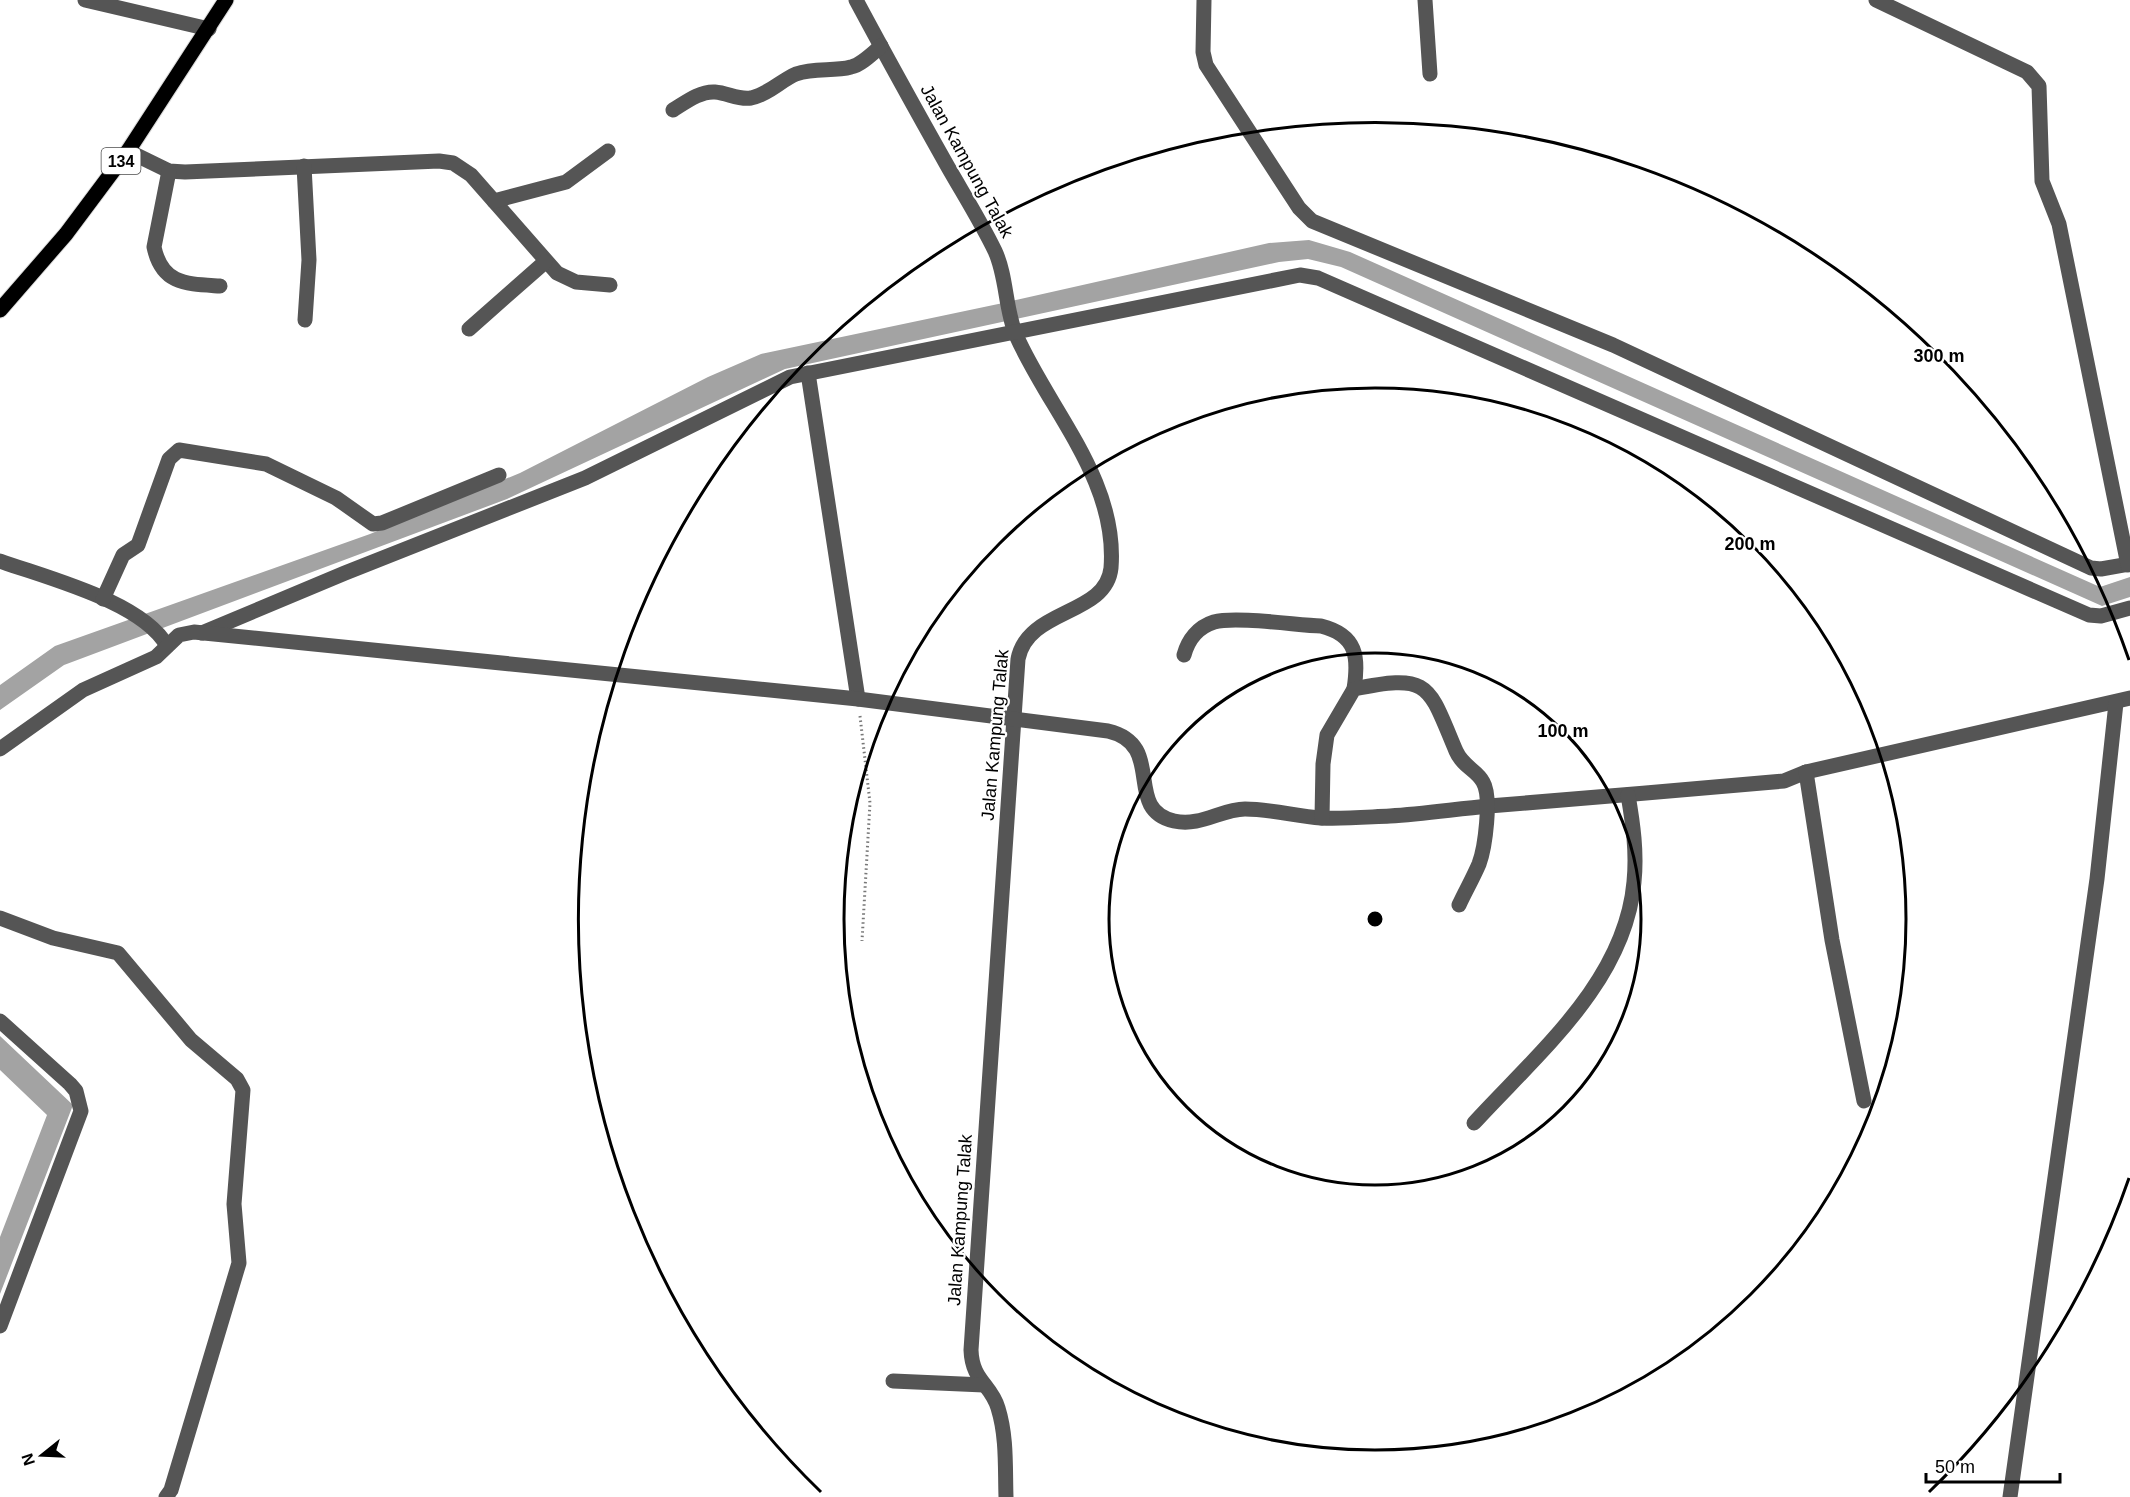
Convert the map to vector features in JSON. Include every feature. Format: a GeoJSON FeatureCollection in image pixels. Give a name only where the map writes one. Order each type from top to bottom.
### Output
{"type":"FeatureCollection","features":[{"type":"Feature","properties":{"kind":"main road","name":"134"},"geometry":{"type":"LineString","coordinates":[[0,310],[66,234],[128,151],[226,0]]}},
{"type":"Feature","properties":{"kind":"street"},"geometry":{"type":"LineString","coordinates":[[85,0],[209,29]]}},
{"type":"Feature","properties":{"kind":"street","name":"Jalan Kampung Talak"},"geometry":{"type":"LineString","coordinates":[[856,0],[996,253],[1014,329],[1079,447],[1095,484],[1107,523],[1111,569],[1098,593],[1039,627],[1027,637],[1018,659],[971,1350],[976,1375],[998,1406],[1005,1440],[1006,1497]]}},
{"type":"Feature","properties":{"kind":"street"},"geometry":{"type":"LineString","coordinates":[[1204,0],[1203,52],[1206,65],[1299,208],[1312,221],[1613,345],[2091,568],[2101,569],[2129,564],[2059,224],[2042,181],[2039,86],[2027,72],[1876,0]]}},
{"type":"Feature","properties":{"kind":"street"},"geometry":{"type":"LineString","coordinates":[[1425,0],[1430,74]]}},
{"type":"Feature","properties":{"kind":"street"},"geometry":{"type":"LineString","coordinates":[[673,110],[693,97],[706,93],[716,92],[733,97],[750,98],[773,90],[794,75],[809,70],[853,67],[881,46]]}},
{"type":"Feature","properties":{"kind":"street"},"geometry":{"type":"LineString","coordinates":[[128,151],[169,171],[446,161],[466,170],[545,262],[569,280],[610,285]]}},
{"type":"Feature","properties":{"kind":"street"},"geometry":{"type":"LineString","coordinates":[[494,201],[566,183],[608,151]]}},
{"type":"Feature","properties":{"kind":"street"},"geometry":{"type":"LineString","coordinates":[[304,166],[309,260],[305,320]]}},
{"type":"Feature","properties":{"kind":"street"},"geometry":{"type":"LineString","coordinates":[[169,171],[154,247],[157,258],[170,277],[181,282],[220,286]]}},
{"type":"Feature","properties":{"kind":"street"},"geometry":{"type":"LineString","coordinates":[[469,329],[545,262]]}},
{"type":"Feature","properties":{"kind":"street"},"geometry":{"type":"LineString","coordinates":[[199,634],[345,573],[585,478],[790,377],[1014,329],[1294,276],[1312,276],[2090,615],[2102,616],[2130,608]]}},
{"type":"Feature","properties":{"kind":"street"},"geometry":{"type":"LineString","coordinates":[[808,373],[858,699]]}},
{"type":"Feature","properties":{"kind":"street"},"geometry":{"type":"LineString","coordinates":[[103,599],[123,555],[138,545],[169,459],[179,450],[266,464],[336,498],[373,524],[382,523],[499,475]]}},
{"type":"Feature","properties":{"kind":"street"},"geometry":{"type":"LineString","coordinates":[[0,561],[133,612],[164,640]]}},
{"type":"Feature","properties":{"kind":"street"},"geometry":{"type":"LineString","coordinates":[[1184,655],[1192,637],[1214,622],[1229,621],[1321,626],[1333,629],[1351,644],[1357,667],[1354,689],[1328,735],[1323,764],[1322,818]]}},
{"type":"Feature","properties":{"kind":"street"},"geometry":{"type":"LineString","coordinates":[[0,749],[83,690],[156,657],[164,640],[179,635],[199,634],[858,699],[1108,731],[1128,739],[1141,758],[1146,796],[1152,807],[1172,821],[1212,819],[1244,809],[1322,818],[1391,816],[1784,781],[1806,772],[2123,700],[2010,1497]]}},
{"type":"Feature","properties":{"kind":"street"},"geometry":{"type":"LineString","coordinates":[[1354,689],[1395,681],[1412,683],[1425,690],[1437,706],[1462,761],[1485,784],[1488,806],[1480,862],[1459,905]]}},
{"type":"Feature","properties":{"kind":"street"},"geometry":{"type":"LineString","coordinates":[[1806,772],[1832,940],[1864,1101]]}},
{"type":"Feature","properties":{"kind":"street"},"geometry":{"type":"LineString","coordinates":[[1474,1123],[1582,1005],[1606,968],[1624,927],[1634,884],[1635,839],[1628,795]]}},
{"type":"Feature","properties":{"kind":"street"},"geometry":{"type":"LineString","coordinates":[[0,918],[53,938],[118,953],[190,1040],[237,1078],[243,1090],[234,1204],[239,1263],[171,1490],[166,1497]]}},
{"type":"Feature","properties":{"kind":"street"},"geometry":{"type":"LineString","coordinates":[[0,1021],[70,1084],[76,1091],[81,1111],[0,1326]]}},
{"type":"Feature","properties":{"kind":"street"},"geometry":{"type":"LineString","coordinates":[[893,1381],[984,1385]]}},
{"type":"Feature","properties":{"kind":"path"},"geometry":{"type":"LineString","coordinates":[[858,699],[870,803],[862,941]]}},
{"type":"Feature","properties":{"kind":"shaded area"},"geometry":{"type":"Polygon","coordinates":[[[1309,240],[1350,252],[2100,587],[2130,577],[2130,597],[2102,606],[1341,267],[1308,259],[1279,262],[785,369],[507,499],[64,665],[0,710],[0,685],[55,646],[370,534],[520,473],[708,377],[761,354],[1003,303],[1269,243],[1309,240]]]}},
{"type":"Feature","properties":{"kind":"shaded area"},"geometry":{"type":"Polygon","coordinates":[[[0,1036],[73,1105],[0,1294],[0,1237],[47,1115],[0,1070],[0,1036]]]}}]}
